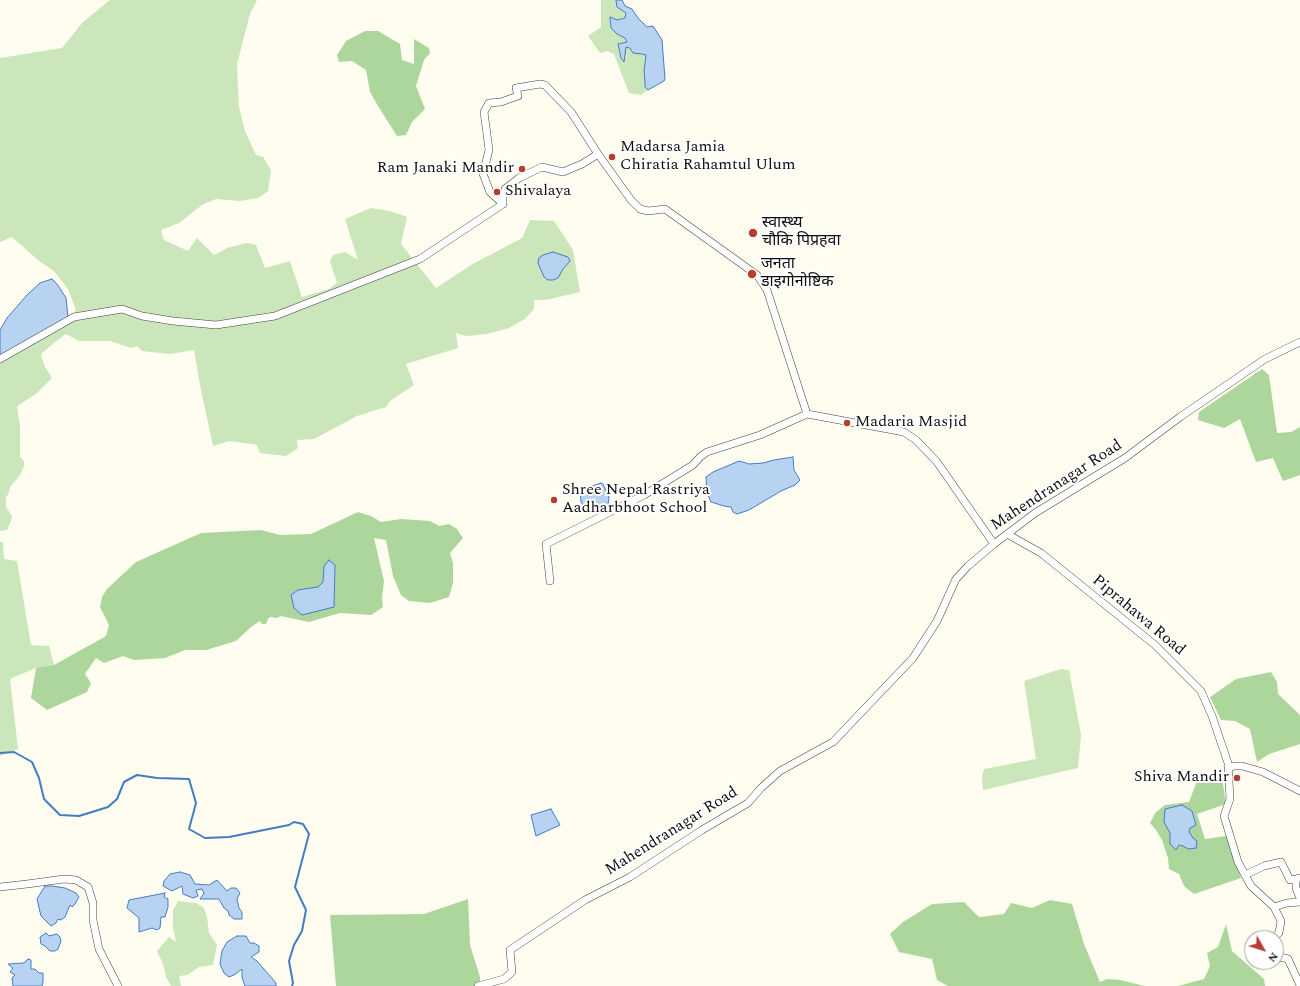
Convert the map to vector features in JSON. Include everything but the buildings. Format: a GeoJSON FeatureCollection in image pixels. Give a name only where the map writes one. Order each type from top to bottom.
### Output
{"type":"FeatureCollection","features":[{"type":"Feature","properties":{"kind":"street"},"geometry":{"type":"LineString","coordinates":[[503,204],[490,192],[483,174],[489,150],[484,112],[489,103],[501,102],[518,96],[516,88],[540,84],[545,85],[571,112],[598,154],[631,200],[640,209],[648,211],[665,209],[758,275],[767,290],[807,414]]}},
{"type":"Feature","properties":{"kind":"street"},"geometry":{"type":"LineString","coordinates":[[503,204],[505,189],[519,178],[542,167],[563,172],[582,164],[598,154]]}},
{"type":"Feature","properties":{"kind":"street"},"geometry":{"type":"LineString","coordinates":[[0,359],[74,317],[122,309],[142,316],[173,321],[216,325],[275,316],[420,259],[503,204]]}},
{"type":"Feature","properties":{"kind":"street","name":"Mahendranagar Road"},"geometry":{"type":"LineString","coordinates":[[478,986],[504,979],[512,972],[510,950],[585,900],[630,877],[702,830],[748,803],[760,788],[780,771],[833,742],[913,658],[937,621],[956,579],[968,566],[1006,534],[1035,513],[1125,458],[1180,417],[1265,359],[1300,342]]}},
{"type":"Feature","properties":{"kind":"street"},"geometry":{"type":"LineString","coordinates":[[550,581],[546,544],[644,495],[692,464],[707,452],[760,435],[807,414],[904,432],[916,440],[937,462],[994,544]]}},
{"type":"Feature","properties":{"kind":"street","name":"Piprahawa Road"},"geometry":{"type":"LineString","coordinates":[[1006,534],[1041,553],[1156,645],[1201,691],[1212,716],[1228,763],[1230,799],[1224,816],[1238,862],[1251,886],[1274,907],[1281,920],[1279,930]]}},
{"type":"Feature","properties":{"kind":"street"},"geometry":{"type":"LineString","coordinates":[[1228,763],[1228,768],[1242,766],[1263,772],[1300,791]]}},
{"type":"Feature","properties":{"kind":"street"},"geometry":{"type":"LineString","coordinates":[[1245,875],[1264,866],[1281,862],[1290,880],[1298,879],[1296,888],[1300,898]]}},
{"type":"Feature","properties":{"kind":"street"},"geometry":{"type":"LineString","coordinates":[[0,887],[64,879],[76,880],[88,887],[93,903],[93,920],[99,950],[118,986]]}},
{"type":"Feature","properties":{"kind":"street"},"geometry":{"type":"LineString","coordinates":[[1274,907],[1287,903],[1300,902]]}},
{"type":"Feature","properties":{"kind":"street"},"geometry":{"type":"LineString","coordinates":[[1284,958],[1288,959],[1300,985]]}},
{"type":"Feature","properties":{"kind":"green space"},"geometry":{"type":"Polygon","coordinates":[[[110,0],[257,0],[250,14],[237,64],[239,107],[245,131],[256,155],[263,157],[271,170],[268,191],[258,198],[240,201],[216,199],[202,205],[179,223],[161,230],[164,240],[188,251],[197,238],[214,255],[227,248],[246,243],[256,245],[265,268],[290,261],[302,297],[329,289],[337,283],[330,261],[333,255],[345,252],[358,260],[345,219],[371,208],[390,211],[407,217],[401,244],[436,288],[471,265],[522,238],[530,220],[554,221],[573,250],[580,292],[546,300],[534,300],[534,309],[525,319],[509,328],[487,334],[466,336],[456,333],[458,348],[406,364],[414,385],[390,401],[386,407],[357,416],[314,439],[297,440],[298,448],[286,456],[260,453],[257,445],[245,443],[229,441],[213,446],[194,350],[170,354],[142,351],[137,346],[131,348],[110,341],[79,341],[66,334],[41,354],[44,365],[52,378],[36,394],[17,406],[20,426],[20,457],[24,461],[24,466],[20,475],[10,487],[9,493],[6,497],[6,507],[12,516],[11,521],[7,530],[0,531],[0,359],[65,322],[76,310],[68,289],[54,271],[38,260],[12,237],[0,242],[0,58],[62,48],[83,22],[110,0]]]}},
{"type":"Feature","properties":{"kind":"green space"},"geometry":{"type":"Polygon","coordinates":[[[601,0],[616,0],[617,7],[626,13],[625,18],[617,20],[610,17],[611,28],[617,34],[625,38],[627,42],[626,47],[646,55],[644,71],[645,87],[648,90],[641,95],[629,93],[614,54],[607,51],[600,53],[588,36],[601,27],[601,0]]]}},
{"type":"Feature","properties":{"kind":"green space"},"geometry":{"type":"Polygon","coordinates":[[[365,31],[378,31],[400,44],[402,60],[414,64],[414,39],[429,48],[430,53],[424,60],[416,86],[425,109],[412,122],[406,135],[397,136],[378,106],[370,92],[366,70],[352,61],[339,62],[337,55],[346,41],[365,31]]]}},
{"type":"Feature","properties":{"kind":"green space"},"geometry":{"type":"Polygon","coordinates":[[[1262,369],[1269,375],[1277,433],[1291,432],[1300,427],[1300,475],[1283,481],[1273,458],[1256,462],[1240,419],[1224,428],[1198,420],[1199,412],[1262,369]]]}},
{"type":"Feature","properties":{"kind":"green space"},"geometry":{"type":"Polygon","coordinates":[[[358,512],[371,516],[381,522],[401,519],[430,521],[439,526],[449,524],[457,529],[463,538],[450,553],[453,563],[453,583],[449,597],[430,603],[409,601],[401,595],[393,576],[386,540],[374,538],[384,581],[382,598],[383,607],[371,615],[340,613],[309,622],[281,616],[277,618],[270,617],[266,624],[262,624],[260,621],[236,641],[206,650],[185,650],[165,658],[134,660],[123,656],[104,663],[96,658],[85,674],[91,683],[87,692],[47,710],[31,698],[36,668],[54,665],[106,636],[109,625],[100,607],[102,597],[107,589],[136,562],[201,533],[261,530],[280,535],[311,534],[358,512]],[[324,566],[323,582],[318,587],[298,590],[334,607],[324,566]]]}},
{"type":"Feature","properties":{"kind":"green space"},"geometry":{"type":"Polygon","coordinates":[[[0,542],[3,542],[4,559],[17,561],[31,645],[49,646],[54,665],[36,668],[10,679],[18,749],[0,756],[0,542]]]}},
{"type":"Feature","properties":{"kind":"green space"},"geometry":{"type":"Polygon","coordinates":[[[1061,669],[1069,670],[1081,735],[1078,768],[983,790],[982,776],[984,769],[1036,759],[1024,681],[1061,669]]]}},
{"type":"Feature","properties":{"kind":"green space"},"geometry":{"type":"Polygon","coordinates":[[[1271,672],[1277,682],[1278,694],[1300,715],[1300,744],[1269,754],[1257,762],[1250,729],[1235,721],[1221,720],[1210,697],[1236,679],[1271,672]]]}},
{"type":"Feature","properties":{"kind":"green space"},"geometry":{"type":"Polygon","coordinates":[[[1222,777],[1226,804],[1197,814],[1205,839],[1226,836],[1241,878],[1194,894],[1184,886],[1179,874],[1169,869],[1168,858],[1162,840],[1150,823],[1156,812],[1165,805],[1189,802],[1198,778],[1222,777]]]}},
{"type":"Feature","properties":{"kind":"green space"},"geometry":{"type":"Polygon","coordinates":[[[468,899],[470,945],[480,977],[480,986],[336,986],[330,915],[424,914],[468,899]]]}},
{"type":"Feature","properties":{"kind":"green space"},"geometry":{"type":"Polygon","coordinates":[[[1050,900],[1072,904],[1084,944],[1100,982],[1107,979],[1120,980],[1145,986],[948,986],[937,980],[932,959],[899,952],[890,934],[903,922],[932,904],[964,902],[979,917],[1004,914],[1011,903],[1032,908],[1050,900]]]}},
{"type":"Feature","properties":{"kind":"green space"},"geometry":{"type":"Polygon","coordinates":[[[178,901],[196,903],[204,908],[209,933],[217,945],[213,965],[199,967],[187,975],[179,976],[181,986],[171,986],[166,977],[163,964],[157,951],[169,937],[176,942],[173,927],[173,911],[178,901]]]}},
{"type":"Feature","properties":{"kind":"green space"},"geometry":{"type":"Polygon","coordinates":[[[1226,924],[1232,951],[1244,962],[1244,970],[1254,970],[1264,979],[1265,986],[1178,986],[1204,979],[1210,966],[1207,953],[1218,947],[1226,924]]]}},
{"type":"Feature","properties":{"kind":"water"},"geometry":{"type":"Polygon","coordinates":[[[616,0],[622,0],[625,6],[632,9],[647,27],[653,26],[662,40],[665,79],[648,90],[645,87],[644,71],[646,55],[633,53],[630,48],[626,47],[624,62],[621,58],[618,44],[627,42],[625,38],[617,34],[611,28],[610,17],[617,20],[625,18],[626,13],[617,7],[616,0]]]}},
{"type":"Feature","properties":{"kind":"water"},"geometry":{"type":"Polygon","coordinates":[[[553,252],[568,257],[570,261],[558,278],[548,280],[544,277],[538,263],[539,258],[543,255],[553,252]]]}},
{"type":"Feature","properties":{"kind":"water"},"geometry":{"type":"Polygon","coordinates":[[[52,279],[66,298],[68,317],[0,355],[0,330],[7,318],[27,295],[40,283],[52,279]]]}},
{"type":"Feature","properties":{"kind":"water"},"geometry":{"type":"Polygon","coordinates":[[[793,457],[794,470],[800,480],[795,485],[781,491],[749,510],[737,514],[733,512],[731,507],[711,502],[707,493],[706,477],[713,472],[739,461],[749,464],[763,463],[793,457]]]}},
{"type":"Feature","properties":{"kind":"water"},"geometry":{"type":"Polygon","coordinates":[[[601,483],[603,484],[609,497],[609,507],[597,513],[587,511],[581,502],[580,490],[601,483]]]}},
{"type":"Feature","properties":{"kind":"water"},"geometry":{"type":"Polygon","coordinates":[[[329,560],[335,565],[334,607],[302,615],[294,608],[291,595],[298,590],[318,587],[323,582],[324,566],[329,560]]]}},
{"type":"Feature","properties":{"kind":"water"},"geometry":{"type":"Polygon","coordinates":[[[1182,805],[1192,811],[1196,825],[1190,828],[1189,832],[1197,841],[1196,848],[1188,849],[1179,845],[1176,850],[1170,844],[1170,833],[1164,822],[1165,809],[1182,805]]]}},
{"type":"Feature","properties":{"kind":"water"},"geometry":{"type":"Polygon","coordinates":[[[551,809],[560,825],[536,836],[531,815],[551,809]]]}},
{"type":"Feature","properties":{"kind":"water"},"geometry":{"type":"Polygon","coordinates":[[[180,872],[190,875],[195,884],[209,885],[217,880],[227,891],[231,888],[236,888],[240,893],[237,899],[239,908],[242,912],[242,919],[234,919],[229,915],[228,911],[224,908],[219,899],[200,899],[204,893],[202,889],[196,890],[198,896],[193,898],[183,894],[182,886],[172,891],[163,886],[164,881],[170,874],[180,872]]]}},
{"type":"Feature","properties":{"kind":"water"},"geometry":{"type":"Polygon","coordinates":[[[45,886],[65,888],[76,893],[79,897],[72,907],[70,905],[65,917],[61,920],[58,919],[56,923],[51,926],[41,916],[37,899],[45,886]]]}},
{"type":"Feature","properties":{"kind":"water"},"geometry":{"type":"Polygon","coordinates":[[[165,893],[164,897],[168,899],[168,907],[165,917],[161,917],[160,928],[157,930],[152,928],[139,932],[139,918],[127,908],[129,900],[165,893]]]}},
{"type":"Feature","properties":{"kind":"water"},"geometry":{"type":"Polygon","coordinates":[[[46,933],[49,936],[57,934],[60,937],[61,941],[58,949],[55,951],[50,951],[41,944],[40,937],[46,933]]]}},
{"type":"Feature","properties":{"kind":"water"},"geometry":{"type":"Polygon","coordinates":[[[237,936],[246,936],[250,943],[254,943],[259,946],[259,952],[251,957],[257,961],[276,983],[276,986],[245,986],[242,977],[242,969],[229,977],[224,973],[220,964],[222,951],[227,942],[237,936]]]}},
{"type":"Feature","properties":{"kind":"water"},"geometry":{"type":"Polygon","coordinates":[[[28,959],[31,960],[31,969],[35,969],[39,973],[43,973],[42,986],[13,986],[12,978],[15,975],[10,972],[13,968],[8,964],[24,963],[28,959]]]}},
{"type":"Feature","properties":{"kind":"waterway"},"geometry":{"type":"LineString","coordinates":[[0,753],[14,752],[32,762],[39,778],[44,799],[60,815],[79,816],[108,807],[117,799],[124,782],[137,775],[157,778],[189,779],[196,803],[189,829],[205,838],[229,837],[289,825],[294,822],[303,824],[309,834],[295,887],[306,910],[302,931],[294,945],[289,961],[293,983],[292,986]]}},
{"type":"Feature","properties":{"kind":"place","name":"Madarsa Jamia Chiratia Rahamtul Ulum"},"geometry":{"type":"Point","coordinates":[612,157]}},
{"type":"Feature","properties":{"kind":"place","name":"Ram Janaki Mandir"},"geometry":{"type":"Point","coordinates":[522,169]}},
{"type":"Feature","properties":{"kind":"place","name":"Shivalaya"},"geometry":{"type":"Point","coordinates":[497,192]}},
{"type":"Feature","properties":{"kind":"place","name":"स्वास्थ्य चाैकि पिप्रहवा"},"geometry":{"type":"Point","coordinates":[753,233]}},
{"type":"Feature","properties":{"kind":"place","name":"जनता डाइगोनोष्टिक"},"geometry":{"type":"Point","coordinates":[752,274]}},
{"type":"Feature","properties":{"kind":"place","name":"Madaria Masjid"},"geometry":{"type":"Point","coordinates":[847,423]}},
{"type":"Feature","properties":{"kind":"place","name":"Shree Nepal Rastriya Aadharbhoot School"},"geometry":{"type":"Point","coordinates":[554,500]}},
{"type":"Feature","properties":{"kind":"place","name":"Shiva Mandir"},"geometry":{"type":"Point","coordinates":[1237,778]}}]}
